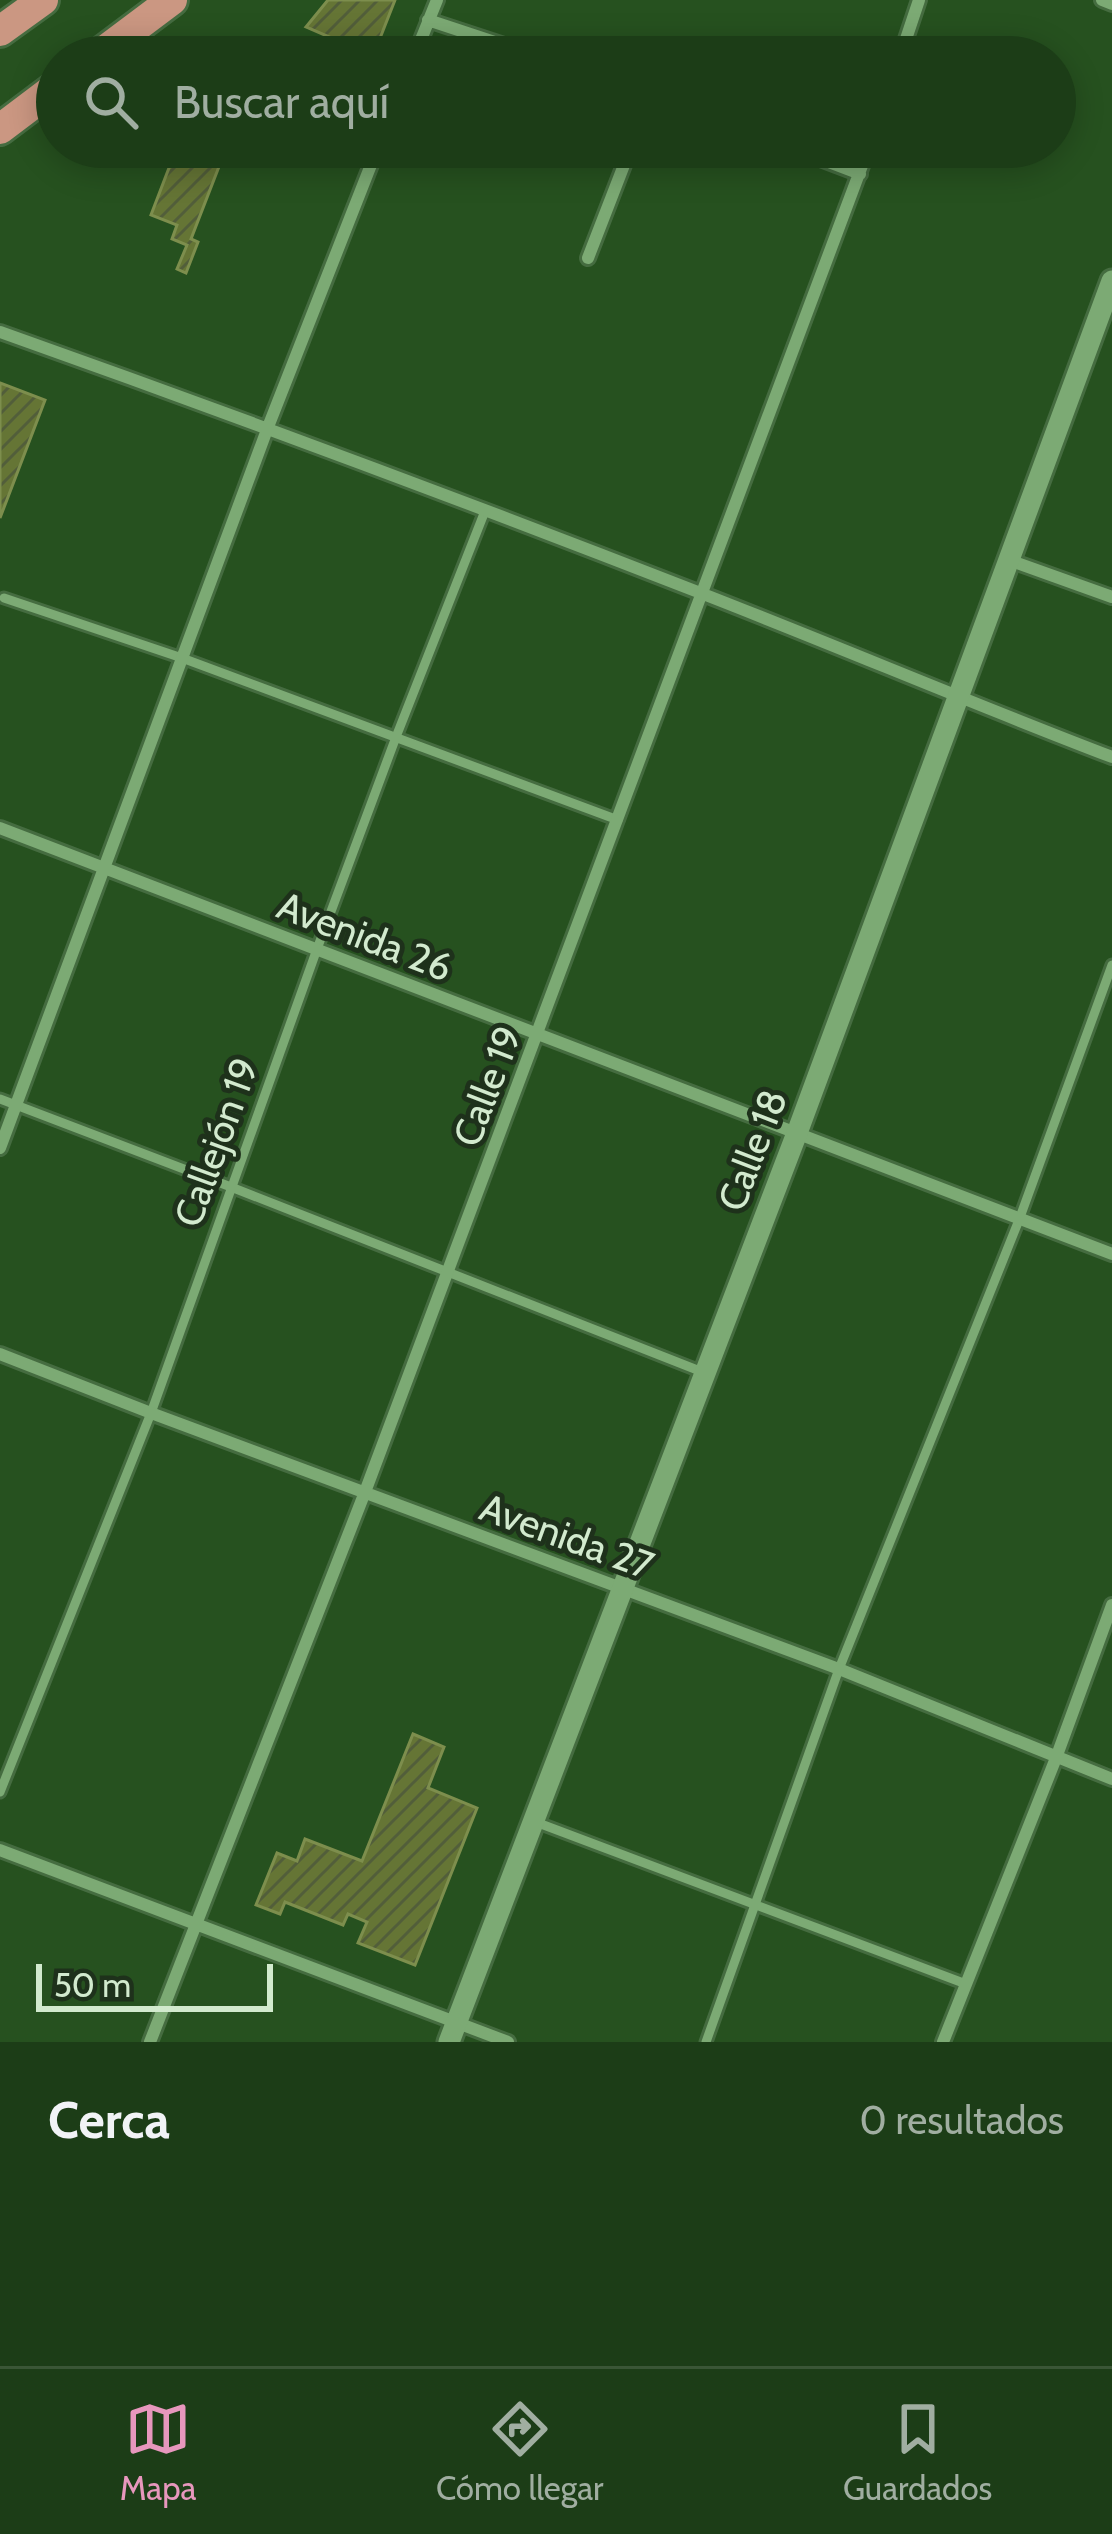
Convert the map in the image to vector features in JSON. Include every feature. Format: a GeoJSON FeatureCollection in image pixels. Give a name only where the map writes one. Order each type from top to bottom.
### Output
{"type":"FeatureCollection","features":[{"type":"Feature","properties":{"kind":"main road"},"geometry":{"type":"LineString","coordinates":[[0,31],[43,0]]}},
{"type":"Feature","properties":{"kind":"main road"},"geometry":{"type":"LineString","coordinates":[[124,36],[172,0]]}},
{"type":"Feature","properties":{"kind":"main road"},"geometry":{"type":"LineString","coordinates":[[0,129],[36,102]]}},
{"type":"Feature","properties":{"kind":"street"},"geometry":{"type":"LineString","coordinates":[[422,36],[437,0]]}},
{"type":"Feature","properties":{"kind":"street"},"geometry":{"type":"LineString","coordinates":[[907,36],[919,0]]}},
{"type":"Feature","properties":{"kind":"street"},"geometry":{"type":"LineString","coordinates":[[1102,0],[1112,4]]}},
{"type":"Feature","properties":{"kind":"street"},"geometry":{"type":"LineString","coordinates":[[428,20],[476,36]]}},
{"type":"Feature","properties":{"kind":"street"},"geometry":{"type":"LineString","coordinates":[[0,1148],[370,168]]}},
{"type":"Feature","properties":{"kind":"street"},"geometry":{"type":"LineString","coordinates":[[588,258],[623,168]]}},
{"type":"Feature","properties":{"kind":"street"},"geometry":{"type":"LineString","coordinates":[[844,168],[860,174]]}},
{"type":"Feature","properties":{"kind":"street","name":"Calle 19"},"geometry":{"type":"LineString","coordinates":[[150,2042],[365,1492],[862,168]]}},
{"type":"Feature","properties":{"kind":"street","name":"Calle 18"},"geometry":{"type":"LineString","coordinates":[[453,2032],[797,1133],[1112,281]]}},
{"type":"Feature","properties":{"kind":"street"},"geometry":{"type":"LineString","coordinates":[[0,332],[702,593],[1112,757]]}},
{"type":"Feature","properties":{"kind":"street"},"geometry":{"type":"LineString","coordinates":[[1009,560],[1112,597]]}},
{"type":"Feature","properties":{"kind":"street","name":"Avenida 26"},"geometry":{"type":"LineString","coordinates":[[0,829],[1112,1254]]}},
{"type":"Feature","properties":{"kind":"street","name":"Avenida 27"},"geometry":{"type":"LineString","coordinates":[[0,1354],[839,1669],[1112,1779]]}},
{"type":"Feature","properties":{"kind":"street"},"geometry":{"type":"LineString","coordinates":[[943,2042],[1112,1606]]}},
{"type":"Feature","properties":{"kind":"street"},"geometry":{"type":"LineString","coordinates":[[0,1850],[196,1923],[453,2032],[508,2042]]}},
{"type":"Feature","properties":{"kind":"lane","name":"Callejón 19"},"geometry":{"type":"LineString","coordinates":[[0,1792],[151,1413],[317,949],[485,511]]}},
{"type":"Feature","properties":{"kind":"lane"},"geometry":{"type":"LineString","coordinates":[[4,598],[182,658],[618,820]]}},
{"type":"Feature","properties":{"kind":"lane"},"geometry":{"type":"LineString","coordinates":[[706,2042],[839,1669],[1019,1220],[1112,965]]}},
{"type":"Feature","properties":{"kind":"lane"},"geometry":{"type":"LineString","coordinates":[[0,1100],[704,1373]]}},
{"type":"Feature","properties":{"kind":"lane"},"geometry":{"type":"LineString","coordinates":[[533,1821],[966,1984]]}},
{"type":"Feature","properties":{"kind":"building"},"geometry":{"type":"Polygon","coordinates":[[[328,0],[395,0],[381,36],[327,36],[306,27],[328,0]]]}},
{"type":"Feature","properties":{"kind":"building"},"geometry":{"type":"Polygon","coordinates":[[[169,168],[218,168],[191,239],[198,242],[186,273],[177,269],[187,245],[172,239],[177,225],[151,215],[169,168]]]}},
{"type":"Feature","properties":{"kind":"building"},"geometry":{"type":"Polygon","coordinates":[[[0,383],[45,400],[0,518],[0,383]]]}},
{"type":"Feature","properties":{"kind":"building"},"geometry":{"type":"Polygon","coordinates":[[[413,1734],[444,1747],[428,1788],[477,1808],[415,1965],[358,1943],[367,1922],[348,1914],[343,1925],[285,1902],[280,1914],[256,1905],[277,1853],[297,1861],[305,1839],[362,1861],[413,1734]]]}}]}
